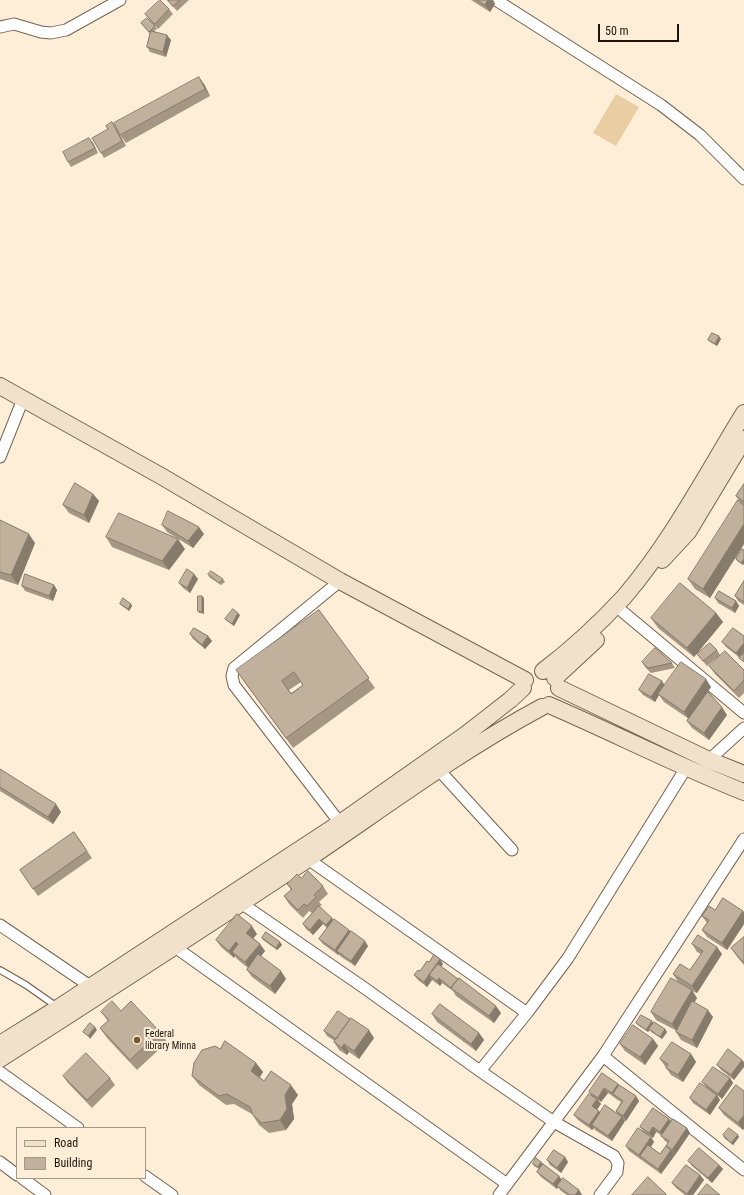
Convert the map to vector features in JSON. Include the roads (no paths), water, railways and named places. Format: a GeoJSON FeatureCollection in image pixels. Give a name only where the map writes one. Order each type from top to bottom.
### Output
{"type":"FeatureCollection","features":[{"type":"Feature","properties":{"kind":"main road"},"geometry":{"type":"LineString","coordinates":[[0,386],[161,476],[340,581],[524,684]]}},
{"type":"Feature","properties":{"kind":"main road"},"geometry":{"type":"LineString","coordinates":[[0,1059],[175,947],[308,859],[438,769],[554,701],[558,695],[552,679],[561,658],[590,632],[628,590],[651,561],[676,526],[744,413]]}},
{"type":"Feature","properties":{"kind":"main road"},"geometry":{"type":"LineString","coordinates":[[552,679],[594,642],[623,612],[661,561],[688,532],[744,439]]}},
{"type":"Feature","properties":{"kind":"main road"},"geometry":{"type":"LineString","coordinates":[[0,1044],[58,1008],[340,823],[465,735],[510,700],[524,684],[529,675],[536,671],[709,760],[744,774]]}},
{"type":"Feature","properties":{"kind":"main road"},"geometry":{"type":"LineString","coordinates":[[524,684],[526,699],[536,706],[545,706],[606,729],[686,768],[744,792]]}},
{"type":"Feature","properties":{"kind":"street"},"geometry":{"type":"LineString","coordinates":[[0,27],[14,24],[41,32],[66,30],[120,0]]}},
{"type":"Feature","properties":{"kind":"street"},"geometry":{"type":"LineString","coordinates":[[496,0],[661,105],[700,135],[744,179]]}},
{"type":"Feature","properties":{"kind":"street"},"geometry":{"type":"LineString","coordinates":[[0,457],[23,399]]}},
{"type":"Feature","properties":{"kind":"street"},"geometry":{"type":"LineString","coordinates":[[340,581],[234,668],[232,676],[234,685],[340,823]]}},
{"type":"Feature","properties":{"kind":"street"},"geometry":{"type":"LineString","coordinates":[[623,612],[744,713]]}},
{"type":"Feature","properties":{"kind":"street"},"geometry":{"type":"LineString","coordinates":[[709,760],[744,728]]}},
{"type":"Feature","properties":{"kind":"street"},"geometry":{"type":"LineString","coordinates":[[480,1071],[527,1013],[568,958],[686,768]]}},
{"type":"Feature","properties":{"kind":"street"},"geometry":{"type":"LineString","coordinates":[[438,769],[512,850]]}},
{"type":"Feature","properties":{"kind":"street"},"geometry":{"type":"LineString","coordinates":[[500,1195],[603,1056],[744,839]]}},
{"type":"Feature","properties":{"kind":"street"},"geometry":{"type":"LineString","coordinates":[[308,859],[527,1013]]}},
{"type":"Feature","properties":{"kind":"street"},"geometry":{"type":"LineString","coordinates":[[241,903],[554,1122],[614,1156],[618,1163],[617,1172],[600,1195]]}},
{"type":"Feature","properties":{"kind":"street"},"geometry":{"type":"LineString","coordinates":[[0,926],[90,986]]}},
{"type":"Feature","properties":{"kind":"street"},"geometry":{"type":"LineString","coordinates":[[175,947],[507,1184]]}},
{"type":"Feature","properties":{"kind":"street"},"geometry":{"type":"LineString","coordinates":[[603,1056],[744,1170]]}},
{"type":"Feature","properties":{"kind":"street"},"geometry":{"type":"LineString","coordinates":[[0,1072],[77,1127]]}},
{"type":"Feature","properties":{"kind":"street"},"geometry":{"type":"LineString","coordinates":[[0,1162],[16,1174]]}},
{"type":"Feature","properties":{"kind":"street"},"geometry":{"type":"LineString","coordinates":[[146,1177],[172,1195]]}},
{"type":"Feature","properties":{"kind":"street"},"geometry":{"type":"LineString","coordinates":[[23,1179],[45,1195]]}},
{"type":"Feature","properties":{"kind":"lane"},"geometry":{"type":"LineString","coordinates":[[0,970],[58,1008]]}},
{"type":"Feature","properties":{"kind":"place","name":"Federal library Minna"},"geometry":{"type":"Point","coordinates":[137,1040]}}]}
